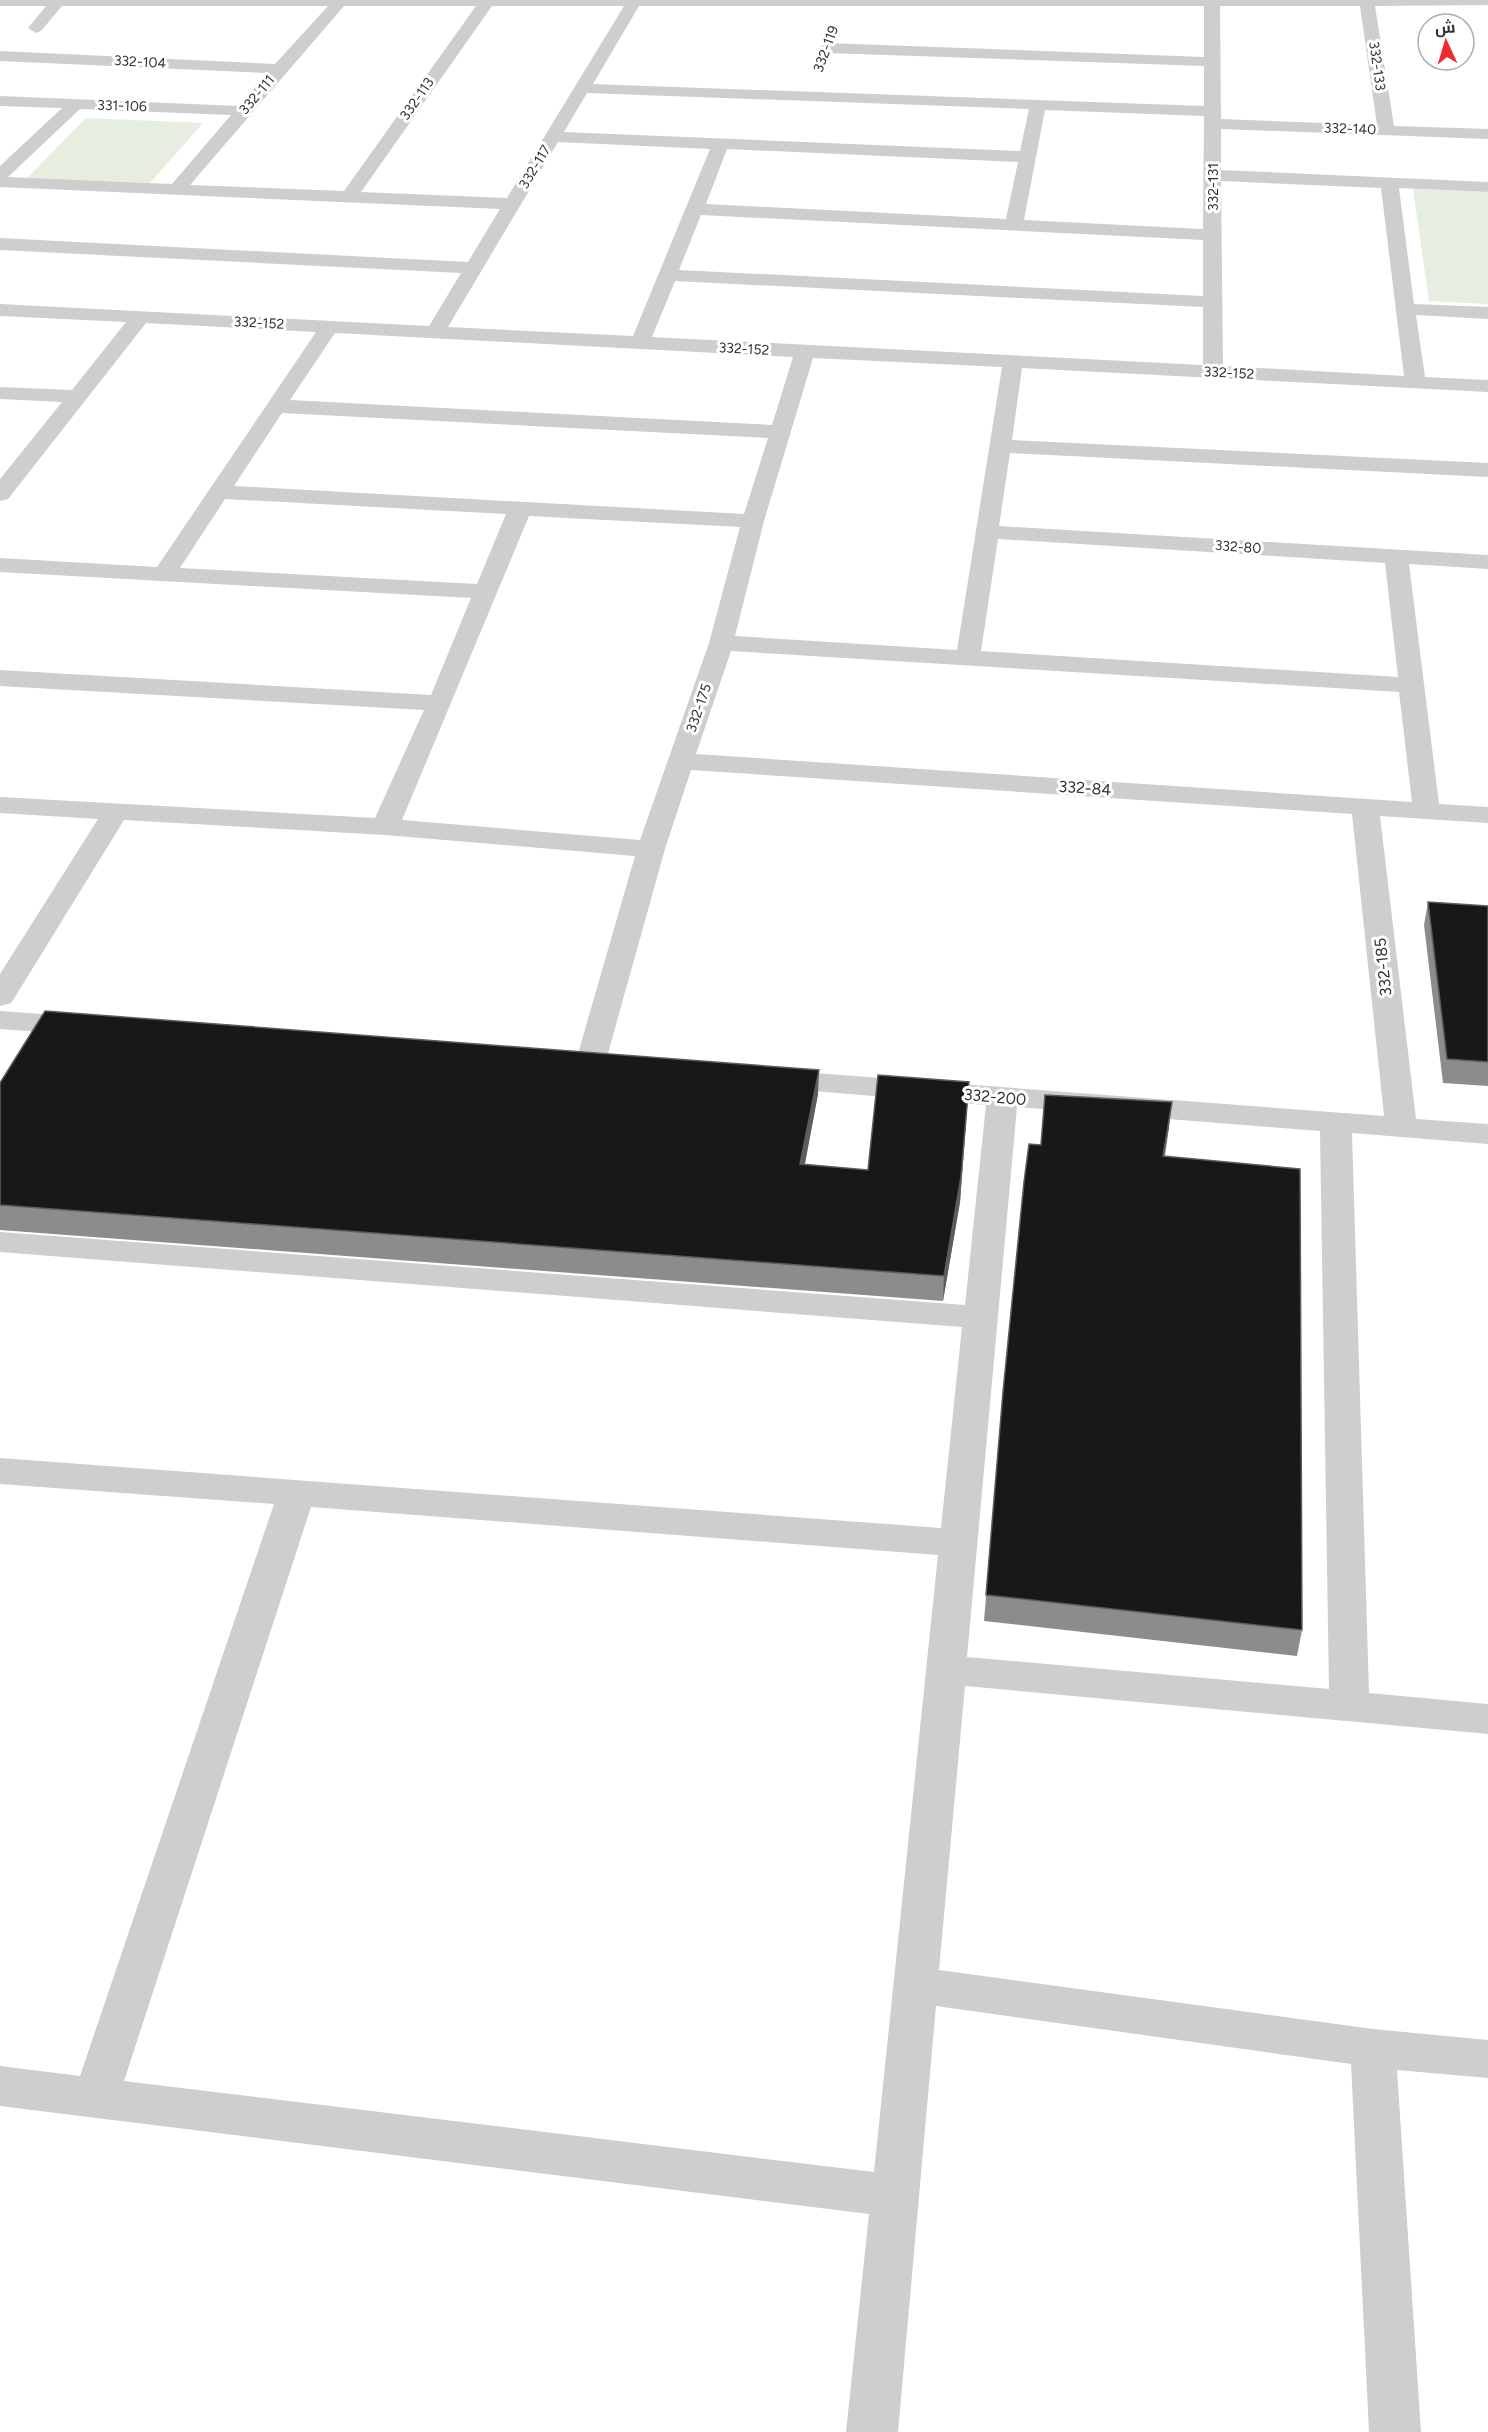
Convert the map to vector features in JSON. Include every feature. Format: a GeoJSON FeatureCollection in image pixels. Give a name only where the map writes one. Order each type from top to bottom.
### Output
{"type":"FeatureCollection","features":[{"type":"Feature","properties":{"kind":"street","name":"332-119"},"geometry":{"type":"LineString","coordinates":[[809,96],[843,1]]}},
{"type":"Feature","properties":{"kind":"street","name":"332-131"},"geometry":{"type":"LineString","coordinates":[[1212,1],[1213,372]]}},
{"type":"Feature","properties":{"kind":"street","name":"332-133"},"geometry":{"type":"LineString","coordinates":[[1367,1],[1386,130]]}},
{"type":"Feature","properties":{"kind":"street"},"geometry":{"type":"LineString","coordinates":[[0,2],[1488,1]]}},
{"type":"Feature","properties":{"kind":"street"},"geometry":{"type":"LineString","coordinates":[[36,28],[58,2]]}},
{"type":"Feature","properties":{"kind":"street","name":"332-111"},"geometry":{"type":"LineString","coordinates":[[176,190],[279,69],[340,2]]}},
{"type":"Feature","properties":{"kind":"street","name":"332-113"},"geometry":{"type":"LineString","coordinates":[[349,197],[487,2]]}},
{"type":"Feature","properties":{"kind":"street","name":"332-117"},"geometry":{"type":"LineString","coordinates":[[435,332],[634,2]]}},
{"type":"Feature","properties":{"kind":"street"},"geometry":{"type":"LineString","coordinates":[[872,41],[987,46],[994,48],[1000,54]]}},
{"type":"Feature","properties":{"kind":"street"},"geometry":{"type":"LineString","coordinates":[[826,48],[1212,62]]}},
{"type":"Feature","properties":{"kind":"street","name":"332-104"},"geometry":{"type":"LineString","coordinates":[[0,56],[279,69]]}},
{"type":"Feature","properties":{"kind":"street","name":"332-140"},"geometry":{"type":"LineString","coordinates":[[582,88],[1038,104],[1386,130],[1488,134]]}},
{"type":"Feature","properties":{"kind":"street","name":"331-106"},"geometry":{"type":"LineString","coordinates":[[0,101],[243,111]]}},
{"type":"Feature","properties":{"kind":"street"},"geometry":{"type":"LineString","coordinates":[[0,176],[76,104]]}},
{"type":"Feature","properties":{"kind":"street"},"geometry":{"type":"LineString","coordinates":[[1014,225],[1038,104]]}},
{"type":"Feature","properties":{"kind":"street"},"geometry":{"type":"LineString","coordinates":[[553,137],[1028,157]]}},
{"type":"Feature","properties":{"kind":"street"},"geometry":{"type":"LineString","coordinates":[[640,343],[721,144]]}},
{"type":"Feature","properties":{"kind":"street"},"geometry":{"type":"LineString","coordinates":[[1213,175],[1488,188]]}},
{"type":"Feature","properties":{"kind":"street"},"geometry":{"type":"LineString","coordinates":[[0,182],[512,204]]}},
{"type":"Feature","properties":{"kind":"street"},"geometry":{"type":"LineString","coordinates":[[1389,183],[1415,382]]}},
{"type":"Feature","properties":{"kind":"street"},"geometry":{"type":"LineString","coordinates":[[695,209],[1213,235]]}},
{"type":"Feature","properties":{"kind":"street"},"geometry":{"type":"LineString","coordinates":[[0,244],[474,268]]}},
{"type":"Feature","properties":{"kind":"street"},"geometry":{"type":"LineString","coordinates":[[668,275],[1213,302]]}},
{"type":"Feature","properties":{"kind":"street"},"geometry":{"type":"LineString","coordinates":[[1405,309],[1488,313]]}},
{"type":"Feature","properties":{"kind":"street","name":"332-152"},"geometry":{"type":"LineString","coordinates":[[0,310],[1488,386]]}},
{"type":"Feature","properties":{"kind":"street"},"geometry":{"type":"LineString","coordinates":[[4,485],[141,317]]}},
{"type":"Feature","properties":{"kind":"street"},"geometry":{"type":"LineString","coordinates":[[164,574],[329,327]]}},
{"type":"Feature","properties":{"kind":"street","name":"332-175"},"geometry":{"type":"LineString","coordinates":[[590,1064],[651,849],[721,643],[753,521],[805,352]]}},
{"type":"Feature","properties":{"kind":"street"},"geometry":{"type":"LineString","coordinates":[[968,658],[1013,362]]}},
{"type":"Feature","properties":{"kind":"street"},"geometry":{"type":"LineString","coordinates":[[0,393],[78,397]]}},
{"type":"Feature","properties":{"kind":"street"},"geometry":{"type":"LineString","coordinates":[[275,406],[780,432]]}},
{"type":"Feature","properties":{"kind":"street"},"geometry":{"type":"LineString","coordinates":[[1000,446],[1488,470]]}},
{"type":"Feature","properties":{"kind":"street"},"geometry":{"type":"LineString","coordinates":[[218,492],[753,521]]}},
{"type":"Feature","properties":{"kind":"street"},"geometry":{"type":"LineString","coordinates":[[385,827],[440,703],[520,509]]}},
{"type":"Feature","properties":{"kind":"street","name":"332-80"},"geometry":{"type":"LineString","coordinates":[[988,532],[1488,562]]}},
{"type":"Feature","properties":{"kind":"street"},"geometry":{"type":"LineString","coordinates":[[1396,557],[1426,810]]}},
{"type":"Feature","properties":{"kind":"street"},"geometry":{"type":"LineString","coordinates":[[0,565],[487,592]]}},
{"type":"Feature","properties":{"kind":"street"},"geometry":{"type":"LineString","coordinates":[[721,643],[1410,685]]}},
{"type":"Feature","properties":{"kind":"street"},"geometry":{"type":"LineString","coordinates":[[0,678],[440,703]]}},
{"type":"Feature","properties":{"kind":"street","name":"332-84"},"geometry":{"type":"LineString","coordinates":[[681,761],[1488,814]]}},
{"type":"Feature","properties":{"kind":"street"},"geometry":{"type":"LineString","coordinates":[[0,805],[385,827],[651,849]]}},
{"type":"Feature","properties":{"kind":"street","name":"332-185"},"geometry":{"type":"LineString","coordinates":[[1365,807],[1401,1128]]}},
{"type":"Feature","properties":{"kind":"street"},"geometry":{"type":"LineString","coordinates":[[0,997],[116,812]]}},
{"type":"Feature","properties":{"kind":"street"},"geometry":{"type":"LineString","coordinates":[[0,1020],[106,1028]]}},
{"type":"Feature","properties":{"kind":"street","name":"332-200"},"geometry":{"type":"LineString","coordinates":[[743,1077],[1488,1134]]}},
{"type":"Feature","properties":{"kind":"street"},"geometry":{"type":"LineString","coordinates":[[872,2432],[1002,1098]]}},
{"type":"Feature","properties":{"kind":"street"},"geometry":{"type":"LineString","coordinates":[[1336,1123],[1349,1707]]}},
{"type":"Feature","properties":{"kind":"street"},"geometry":{"type":"LineString","coordinates":[[0,1242],[981,1317]]}},
{"type":"Feature","properties":{"kind":"street"},"geometry":{"type":"LineString","coordinates":[[0,1471],[958,1543]]}},
{"type":"Feature","properties":{"kind":"street"},"geometry":{"type":"LineString","coordinates":[[96,2096],[297,1495]]}},
{"type":"Feature","properties":{"kind":"street"},"geometry":{"type":"LineString","coordinates":[[946,1670],[1488,1719]]}},
{"type":"Feature","properties":{"kind":"street"},"geometry":{"type":"LineString","coordinates":[[916,1985],[1373,2048],[1488,2059]]}},
{"type":"Feature","properties":{"kind":"street"},"geometry":{"type":"LineString","coordinates":[[1373,2048],[1395,2432]]}},
{"type":"Feature","properties":{"kind":"street"},"geometry":{"type":"LineString","coordinates":[[0,2086],[895,2196]]}},
{"type":"Feature","properties":{"kind":"green space"},"geometry":{"type":"Polygon","coordinates":[[[86,118],[203,123],[150,183],[27,178],[86,118]]]}},
{"type":"Feature","properties":{"kind":"green space"},"geometry":{"type":"Polygon","coordinates":[[[1413,189],[1488,192],[1488,304],[1429,301],[1413,189]]]}},
{"type":"Feature","properties":{"kind":"building"},"geometry":{"type":"Polygon","coordinates":[[[1428,902],[1488,906],[1488,1062],[1447,1059],[1428,902]]]}},
{"type":"Feature","properties":{"kind":"building"},"geometry":{"type":"Polygon","coordinates":[[[45,1011],[819,1070],[800,1164],[868,1170],[878,1075],[969,1082],[961,1177],[944,1276],[0,1205],[0,1083],[45,1011]]]}},
{"type":"Feature","properties":{"kind":"building"},"geometry":{"type":"Polygon","coordinates":[[[1045,1095],[1172,1102],[1163,1156],[1300,1169],[1302,1630],[986,1595],[1024,1182],[1029,1144],[1041,1145],[1045,1095]]]}}]}
